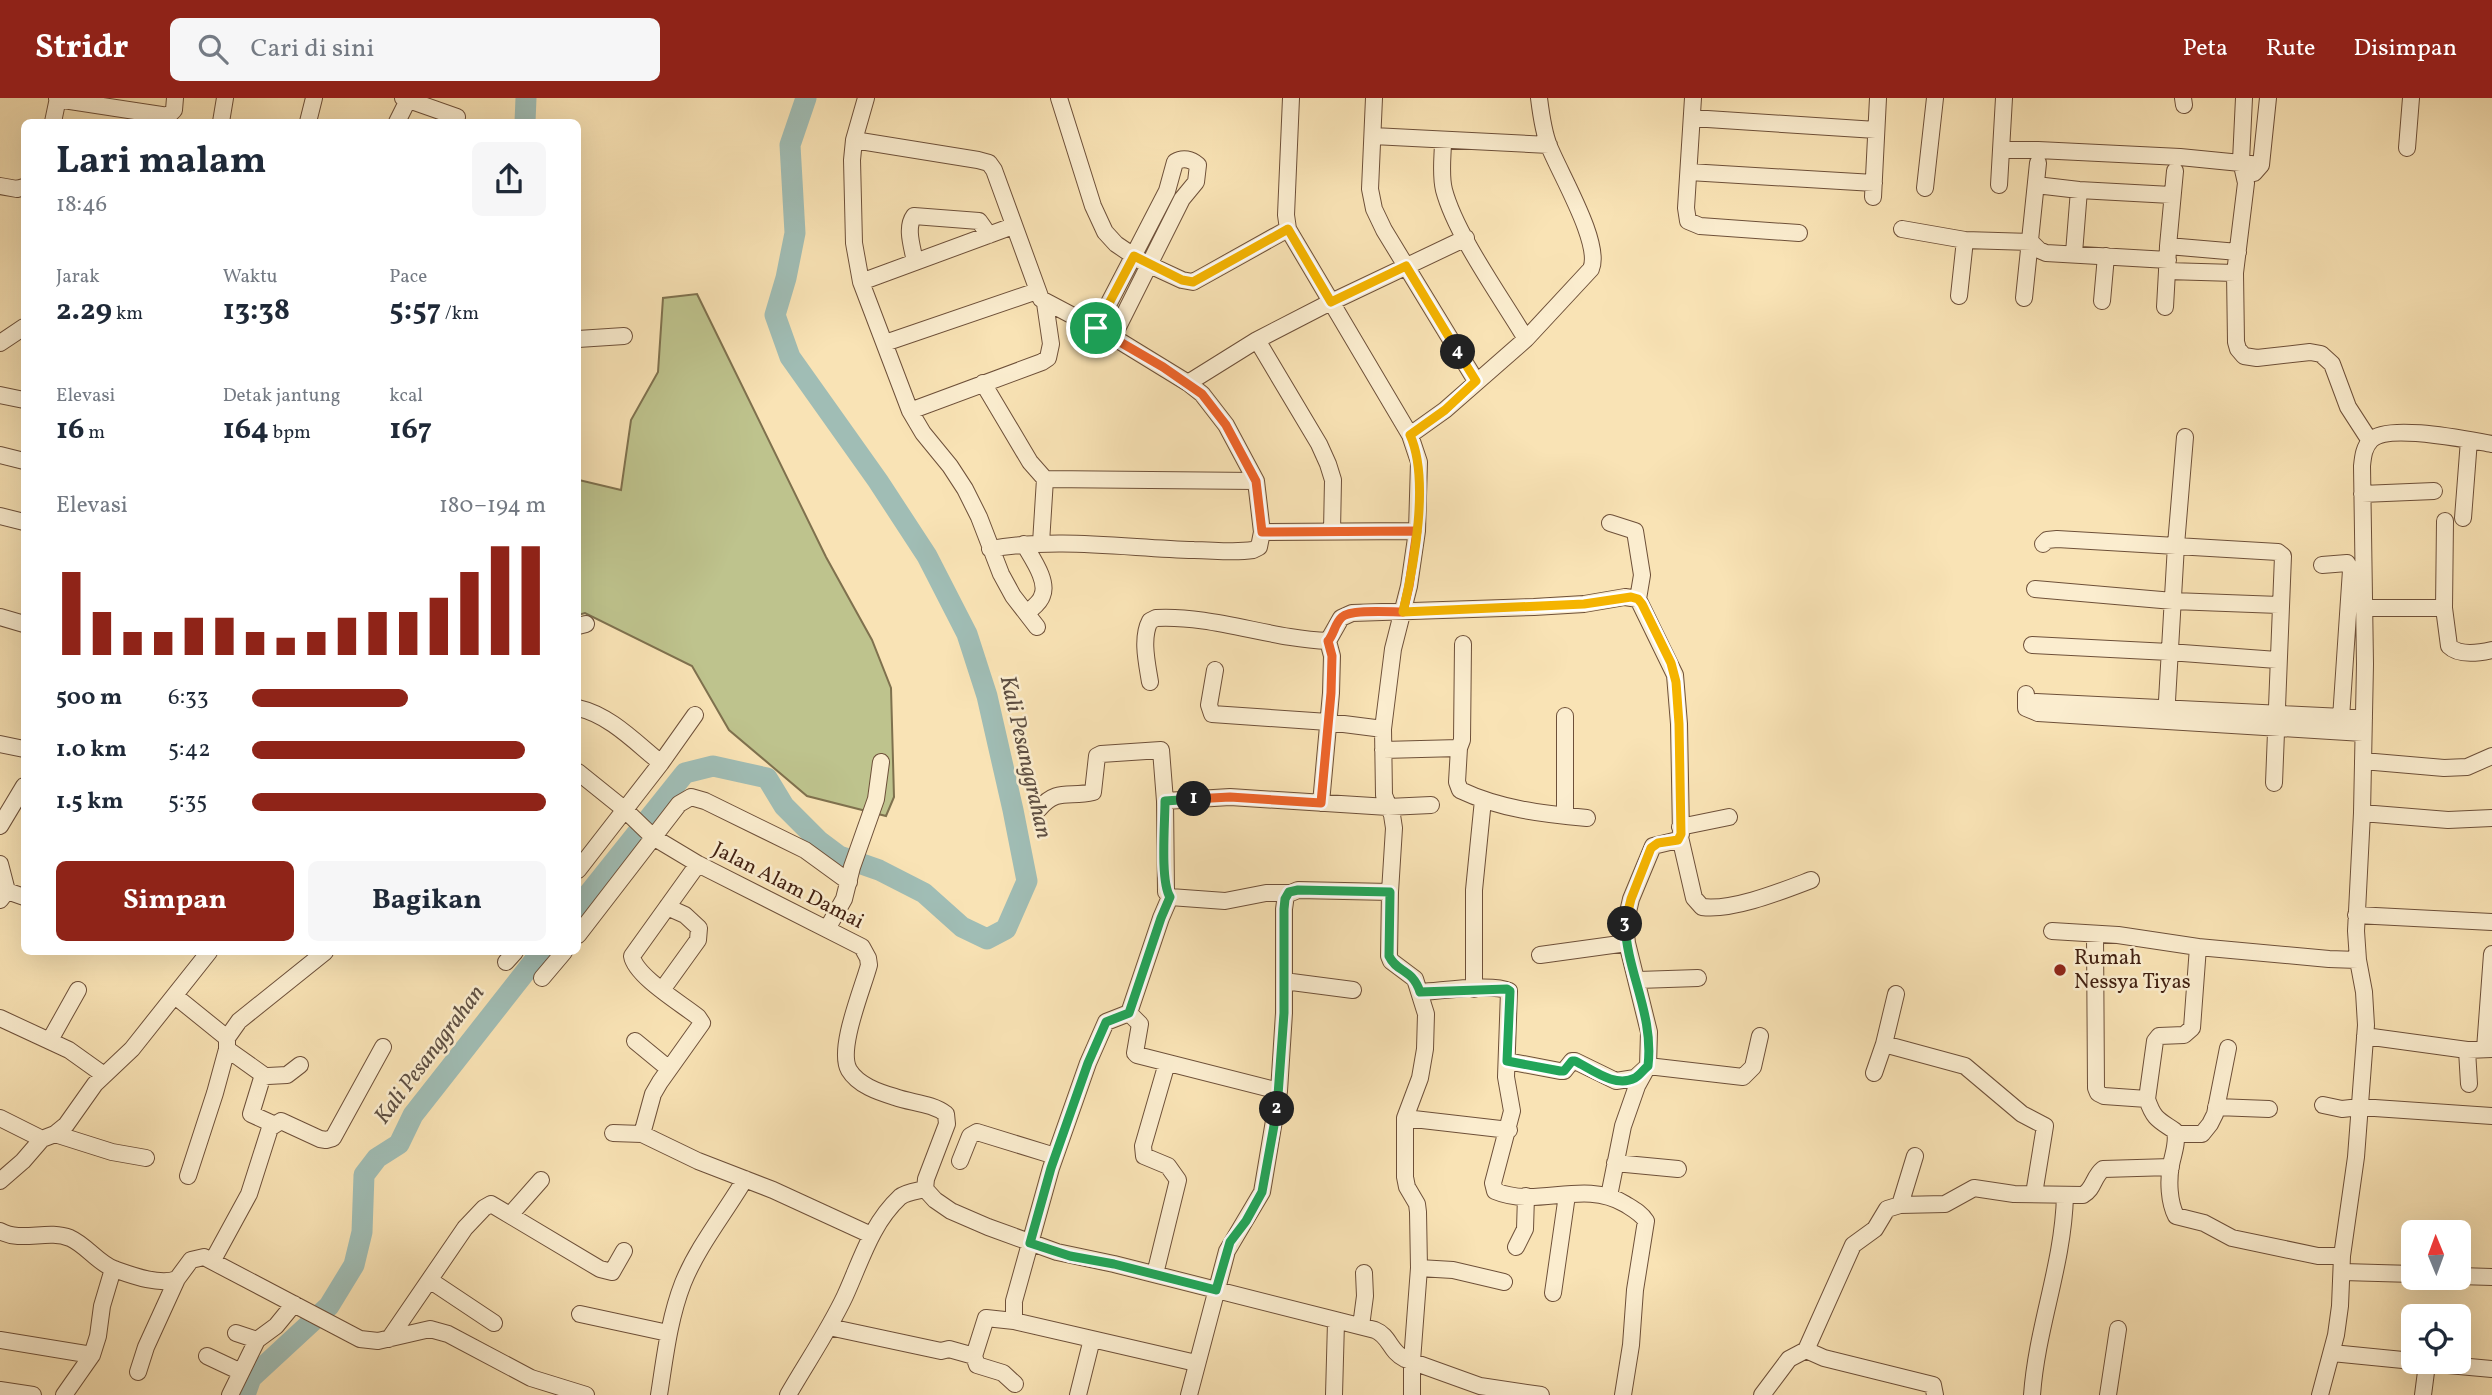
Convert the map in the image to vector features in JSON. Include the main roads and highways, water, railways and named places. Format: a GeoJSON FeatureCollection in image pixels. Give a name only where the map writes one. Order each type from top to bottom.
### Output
{"type":"FeatureCollection","features":[{"type":"Feature","properties":{"kind":"waterway"},"geometry":{"type":"LineString","coordinates":[[525,119],[526,98]]}},
{"type":"Feature","properties":{"kind":"waterway","name":"Kali Pesanggrahan"},"geometry":{"type":"LineString","coordinates":[[581,903],[685,773],[713,766],[767,778],[784,806],[819,841],[839,856],[879,870],[924,893],[962,927],[987,939],[1006,929],[1027,881],[987,696],[967,634],[927,556],[878,481],[790,357],[775,315],[795,233],[790,145],[806,98]]}},
{"type":"Feature","properties":{"kind":"waterway","name":"Kali Pesanggrahan"},"geometry":{"type":"LineString","coordinates":[[245,1395],[251,1378],[329,1306],[354,1265],[362,1232],[364,1175],[377,1158],[399,1144],[413,1115],[539,955]]}},
{"type":"Feature","properties":{"kind":"place","name":"Rumah Nessya Tiyas"},"geometry":{"type":"Point","coordinates":[2060,970]}}]}
